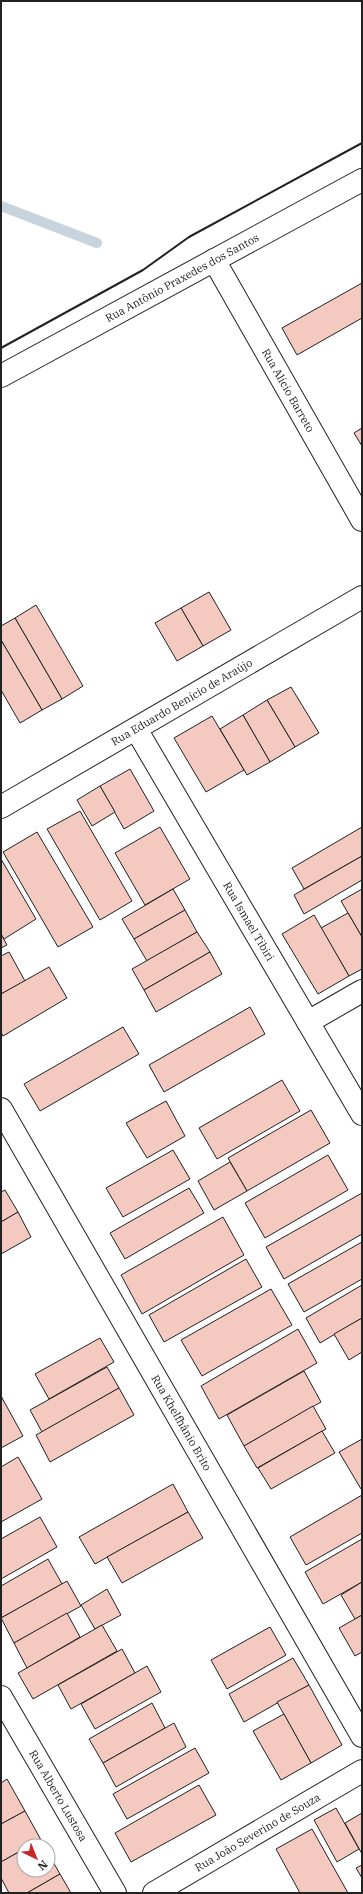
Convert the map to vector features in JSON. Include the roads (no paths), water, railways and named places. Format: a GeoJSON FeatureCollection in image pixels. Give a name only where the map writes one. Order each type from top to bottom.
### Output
{"type":"FeatureCollection","features":[{"type":"Feature","properties":{"kind":"street","name":"Rua Antônio Praxedes dos Santos"},"geometry":{"type":"LineString","coordinates":[[1,376],[362,180]]}},
{"type":"Feature","properties":{"kind":"street","name":"Rua Alício Barreto"},"geometry":{"type":"LineString","coordinates":[[214,260],[362,520]]}},
{"type":"Feature","properties":{"kind":"street","name":"Rua Eduardo Benício de Araújo"},"geometry":{"type":"LineString","coordinates":[[1,807],[362,597]]}},
{"type":"Feature","properties":{"kind":"street","name":"Rua Ismael Tibiri"},"geometry":{"type":"LineString","coordinates":[[136,729],[362,1114]]}},
{"type":"Feature","properties":{"kind":"street"},"geometry":{"type":"LineString","coordinates":[[308,1022],[362,991]]}},
{"type":"Feature","properties":{"kind":"street","name":"Rua Khelfhânio Brito"},"geometry":{"type":"LineString","coordinates":[[1,1109],[362,1736]]}},
{"type":"Feature","properties":{"kind":"street","name":"Rua Alberto Lustosa"},"geometry":{"type":"LineString","coordinates":[[1,1697],[115,1893]]}},
{"type":"Feature","properties":{"kind":"street","name":"Rua João Severino de Souza"},"geometry":{"type":"LineString","coordinates":[[154,1893],[362,1771]]}},
{"type":"Feature","properties":{"kind":"waterway"},"geometry":{"type":"LineString","coordinates":[[1,206],[97,243]]}}]}
